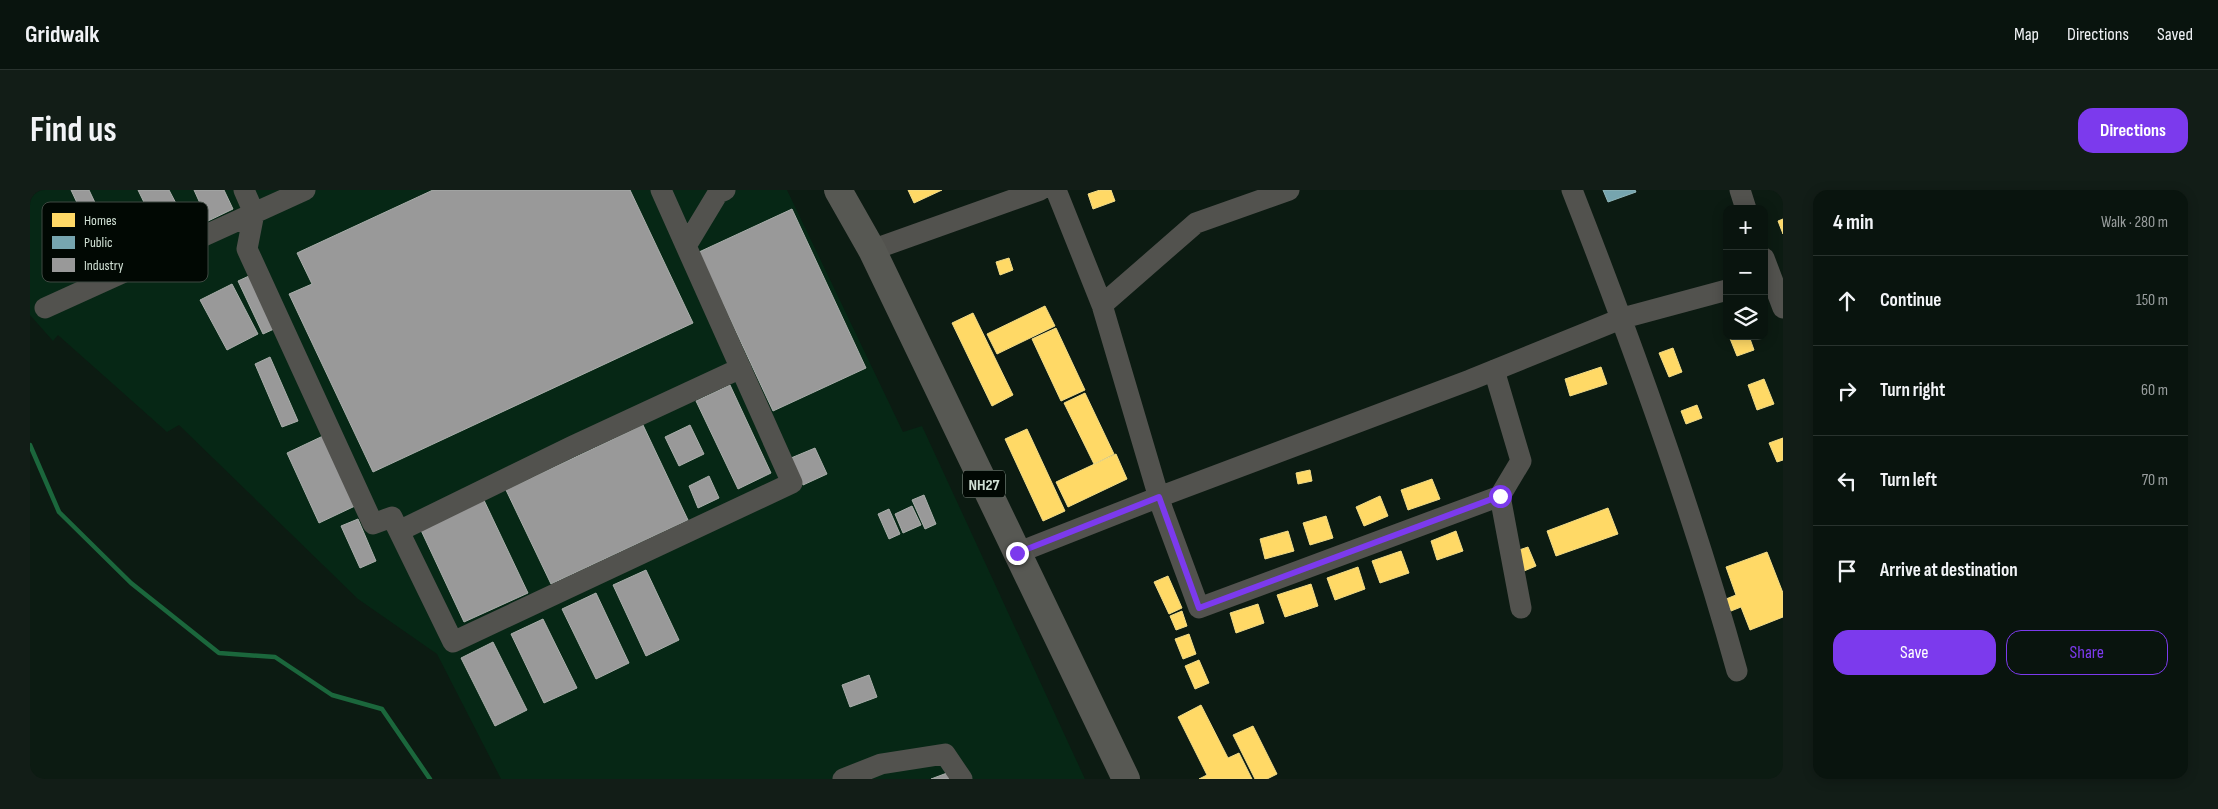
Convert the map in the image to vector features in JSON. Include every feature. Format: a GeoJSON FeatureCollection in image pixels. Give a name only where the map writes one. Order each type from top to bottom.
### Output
{"type":"FeatureCollection","features":[{"type":"Feature","properties":{"kind":"highway","name":"NH27"},"geometry":{"type":"LineString","coordinates":[[838,190],[872,250],[1126,779]]}},
{"type":"Feature","properties":{"kind":"street"},"geometry":{"type":"LineString","coordinates":[[244,190],[254,213],[247,249],[373,524],[392,517],[453,642],[792,483],[661,190]]}},
{"type":"Feature","properties":{"kind":"street"},"geometry":{"type":"LineString","coordinates":[[208,234],[305,190]]}},
{"type":"Feature","properties":{"kind":"street"},"geometry":{"type":"LineString","coordinates":[[872,250],[1040,190]]}},
{"type":"Feature","properties":{"kind":"street"},"geometry":{"type":"LineString","coordinates":[[1056,190],[1102,305],[1159,497],[1199,608],[1500,496],[1522,461],[1494,370]]}},
{"type":"Feature","properties":{"kind":"street"},"geometry":{"type":"LineString","coordinates":[[1102,305],[1196,224],[1289,190]]}},
{"type":"Feature","properties":{"kind":"street"},"geometry":{"type":"LineString","coordinates":[[1572,190],[1623,318],[1712,579],[1737,671]]}},
{"type":"Feature","properties":{"kind":"street"},"geometry":{"type":"LineString","coordinates":[[1740,190],[1745,205]]}},
{"type":"Feature","properties":{"kind":"street"},"geometry":{"type":"LineString","coordinates":[[686,246],[716,191]]}},
{"type":"Feature","properties":{"kind":"street"},"geometry":{"type":"LineString","coordinates":[[1771,272],[1783,308]]}},
{"type":"Feature","properties":{"kind":"street"},"geometry":{"type":"LineString","coordinates":[[45,308],[102,282]]}},
{"type":"Feature","properties":{"kind":"street"},"geometry":{"type":"LineString","coordinates":[[1017,553],[1494,370],[1623,318],[1723,291]]}},
{"type":"Feature","properties":{"kind":"street"},"geometry":{"type":"LineString","coordinates":[[399,531],[573,446],[741,368]]}},
{"type":"Feature","properties":{"kind":"street"},"geometry":{"type":"LineString","coordinates":[[1500,496],[1521,608]]}},
{"type":"Feature","properties":{"kind":"street"},"geometry":{"type":"LineString","coordinates":[[843,779],[881,764],[945,754],[962,779]]}},
{"type":"Feature","properties":{"kind":"shaded area"},"geometry":{"type":"Polygon","coordinates":[[[30,190],[787,190],[903,432],[922,426],[1085,779],[501,779],[437,654],[358,599],[179,425],[167,432],[58,335],[53,341],[30,315],[30,190]]]}},
{"type":"Feature","properties":{"kind":"building: Homes"},"geometry":{"type":"Polygon","coordinates":[[[908,190],[942,190],[914,203],[908,190]]]}},
{"type":"Feature","properties":{"kind":"building: Homes"},"geometry":{"type":"Polygon","coordinates":[[[1100,190],[1111,190],[1115,201],[1093,209],[1088,194],[1100,190]]]}},
{"type":"Feature","properties":{"kind":"building: Homes"},"geometry":{"type":"Polygon","coordinates":[[[1783,219],[1783,234],[1778,221],[1783,219]]]}},
{"type":"Feature","properties":{"kind":"building: Homes"},"geometry":{"type":"Polygon","coordinates":[[[1009,258],[1013,270],[1000,275],[996,262],[1009,258]]]}},
{"type":"Feature","properties":{"kind":"building: Homes"},"geometry":{"type":"Polygon","coordinates":[[[1045,306],[1055,326],[997,354],[987,334],[1045,306]]]}},
{"type":"Feature","properties":{"kind":"building: Homes"},"geometry":{"type":"Polygon","coordinates":[[[973,313],[1013,395],[992,406],[952,323],[973,313]]]}},
{"type":"Feature","properties":{"kind":"building: Homes"},"geometry":{"type":"Polygon","coordinates":[[[1056,328],[1085,390],[1061,401],[1032,339],[1056,328]]]}},
{"type":"Feature","properties":{"kind":"building: Homes"},"geometry":{"type":"Polygon","coordinates":[[[1731,340],[1750,340],[1754,350],[1737,356],[1731,340]]]}},
{"type":"Feature","properties":{"kind":"building: Homes"},"geometry":{"type":"Polygon","coordinates":[[[1673,348],[1682,372],[1669,377],[1659,353],[1673,348]]]}},
{"type":"Feature","properties":{"kind":"building: Homes"},"geometry":{"type":"Polygon","coordinates":[[[1601,367],[1607,384],[1570,396],[1565,379],[1601,367]]]}},
{"type":"Feature","properties":{"kind":"building: Homes"},"geometry":{"type":"Polygon","coordinates":[[[1764,379],[1774,404],[1757,410],[1748,385],[1764,379]]]}},
{"type":"Feature","properties":{"kind":"building: Homes"},"geometry":{"type":"Polygon","coordinates":[[[1085,393],[1114,454],[1094,464],[1064,403],[1085,393]]]}},
{"type":"Feature","properties":{"kind":"building: Homes"},"geometry":{"type":"Polygon","coordinates":[[[1697,405],[1702,418],[1686,424],[1681,411],[1697,405]]]}},
{"type":"Feature","properties":{"kind":"building: Homes"},"geometry":{"type":"Polygon","coordinates":[[[1027,429],[1065,511],[1043,521],[1005,439],[1027,429]]]}},
{"type":"Feature","properties":{"kind":"building: Homes"},"geometry":{"type":"Polygon","coordinates":[[[1783,438],[1783,460],[1777,462],[1769,443],[1783,438]]]}},
{"type":"Feature","properties":{"kind":"building: Homes"},"geometry":{"type":"Polygon","coordinates":[[[1116,454],[1127,479],[1068,507],[1056,482],[1116,454]]]}},
{"type":"Feature","properties":{"kind":"building: Homes"},"geometry":{"type":"Polygon","coordinates":[[[1310,470],[1312,481],[1298,484],[1296,473],[1310,470]]]}},
{"type":"Feature","properties":{"kind":"building: Homes"},"geometry":{"type":"Polygon","coordinates":[[[1432,479],[1440,499],[1408,510],[1401,490],[1432,479]]]}},
{"type":"Feature","properties":{"kind":"building: Homes"},"geometry":{"type":"Polygon","coordinates":[[[1380,496],[1388,516],[1364,526],[1356,507],[1380,496]]]}},
{"type":"Feature","properties":{"kind":"building: Homes"},"geometry":{"type":"Polygon","coordinates":[[[1608,508],[1618,534],[1556,556],[1547,531],[1608,508]]]}},
{"type":"Feature","properties":{"kind":"building: Homes"},"geometry":{"type":"Polygon","coordinates":[[[1326,516],[1333,538],[1310,545],[1303,523],[1326,516]]]}},
{"type":"Feature","properties":{"kind":"building: Homes"},"geometry":{"type":"Polygon","coordinates":[[[1288,531],[1294,551],[1265,559],[1260,539],[1288,531]]]}},
{"type":"Feature","properties":{"kind":"building: Homes"},"geometry":{"type":"Polygon","coordinates":[[[1456,531],[1463,551],[1437,560],[1431,541],[1456,531]]]}},
{"type":"Feature","properties":{"kind":"building: Homes"},"geometry":{"type":"Polygon","coordinates":[[[1528,547],[1536,566],[1524,571],[1516,551],[1528,547]]]}},
{"type":"Feature","properties":{"kind":"building: Homes"},"geometry":{"type":"Polygon","coordinates":[[[1401,551],[1409,573],[1380,583],[1372,561],[1401,551]]]}},
{"type":"Feature","properties":{"kind":"building: Homes"},"geometry":{"type":"Polygon","coordinates":[[[1767,552],[1783,593],[1783,617],[1750,630],[1741,607],[1731,611],[1726,599],[1736,595],[1726,567],[1767,552]]]}},
{"type":"Feature","properties":{"kind":"building: Homes"},"geometry":{"type":"Polygon","coordinates":[[[1358,567],[1365,589],[1335,600],[1327,578],[1358,567]]]}},
{"type":"Feature","properties":{"kind":"building: Homes"},"geometry":{"type":"Polygon","coordinates":[[[1168,576],[1182,608],[1169,614],[1154,582],[1168,576]]]}},
{"type":"Feature","properties":{"kind":"building: Homes"},"geometry":{"type":"Polygon","coordinates":[[[1311,584],[1318,606],[1285,617],[1277,595],[1311,584]]]}},
{"type":"Feature","properties":{"kind":"building: Homes"},"geometry":{"type":"Polygon","coordinates":[[[1258,604],[1264,623],[1236,633],[1230,613],[1258,604]]]}},
{"type":"Feature","properties":{"kind":"building: Homes"},"geometry":{"type":"Polygon","coordinates":[[[1182,611],[1187,626],[1176,630],[1170,616],[1182,611]]]}},
{"type":"Feature","properties":{"kind":"building: Homes"},"geometry":{"type":"Polygon","coordinates":[[[1189,634],[1196,654],[1183,659],[1175,639],[1189,634]]]}},
{"type":"Feature","properties":{"kind":"building: Homes"},"geometry":{"type":"Polygon","coordinates":[[[1199,660],[1209,683],[1195,689],[1185,666],[1199,660]]]}},
{"type":"Feature","properties":{"kind":"building: Homes"},"geometry":{"type":"Polygon","coordinates":[[[1201,705],[1228,758],[1239,753],[1252,779],[1199,779],[1207,775],[1178,717],[1201,705]]]}},
{"type":"Feature","properties":{"kind":"building: Homes"},"geometry":{"type":"Polygon","coordinates":[[[1253,726],[1277,774],[1267,779],[1255,779],[1233,735],[1253,726]]]}},
{"type":"Feature","properties":{"kind":"building: Public"},"geometry":{"type":"Polygon","coordinates":[[[1603,190],[1635,190],[1636,192],[1608,202],[1603,190]]]}},
{"type":"Feature","properties":{"kind":"building: Industry"},"geometry":{"type":"Polygon","coordinates":[[[71,190],[89,190],[95,202],[77,202],[71,190]]]}},
{"type":"Feature","properties":{"kind":"building: Industry"},"geometry":{"type":"Polygon","coordinates":[[[138,190],[169,190],[175,202],[144,202],[138,190]]]}},
{"type":"Feature","properties":{"kind":"building: Industry"},"geometry":{"type":"Polygon","coordinates":[[[194,190],[224,190],[233,209],[208,221],[208,202],[199,202],[194,190]]]}},
{"type":"Feature","properties":{"kind":"building: Industry"},"geometry":{"type":"Polygon","coordinates":[[[433,190],[630,190],[693,323],[373,472],[289,294],[312,284],[297,253],[433,190]]]}},
{"type":"Feature","properties":{"kind":"building: Industry"},"geometry":{"type":"Polygon","coordinates":[[[792,209],[866,368],[773,411],[699,252],[792,209]]]}},
{"type":"Feature","properties":{"kind":"building: Industry"},"geometry":{"type":"Polygon","coordinates":[[[249,276],[274,329],[263,334],[238,281],[249,276]]]}},
{"type":"Feature","properties":{"kind":"building: Industry"},"geometry":{"type":"Polygon","coordinates":[[[232,284],[258,334],[227,350],[200,300],[232,284]]]}},
{"type":"Feature","properties":{"kind":"building: Industry"},"geometry":{"type":"Polygon","coordinates":[[[270,357],[298,421],[282,427],[255,364],[270,357]]]}},
{"type":"Feature","properties":{"kind":"building: Industry"},"geometry":{"type":"Polygon","coordinates":[[[730,385],[771,473],[738,489],[696,401],[730,385]]]}},
{"type":"Feature","properties":{"kind":"building: Industry"},"geometry":{"type":"Polygon","coordinates":[[[643,425],[688,520],[551,584],[506,490],[643,425]]]}},
{"type":"Feature","properties":{"kind":"building: Industry"},"geometry":{"type":"Polygon","coordinates":[[[690,425],[704,454],[679,466],[665,437],[690,425]]]}},
{"type":"Feature","properties":{"kind":"building: Industry"},"geometry":{"type":"Polygon","coordinates":[[[323,436],[355,506],[319,523],[287,453],[323,436]]]}},
{"type":"Feature","properties":{"kind":"building: Industry"},"geometry":{"type":"Polygon","coordinates":[[[815,448],[827,474],[803,485],[791,458],[815,448]]]}},
{"type":"Feature","properties":{"kind":"building: Industry"},"geometry":{"type":"Polygon","coordinates":[[[709,476],[719,498],[698,508],[689,486],[709,476]]]}},
{"type":"Feature","properties":{"kind":"building: Industry"},"geometry":{"type":"Polygon","coordinates":[[[924,495],[936,524],[925,529],[912,500],[924,495]]]}},
{"type":"Feature","properties":{"kind":"building: Industry"},"geometry":{"type":"Polygon","coordinates":[[[482,496],[528,593],[464,622],[419,526],[482,496]]]}},
{"type":"Feature","properties":{"kind":"building: Industry"},"geometry":{"type":"Polygon","coordinates":[[[912,506],[921,525],[903,533],[895,514],[912,506]]]}},
{"type":"Feature","properties":{"kind":"building: Industry"},"geometry":{"type":"Polygon","coordinates":[[[889,509],[900,534],[889,539],[878,514],[889,509]]]}},
{"type":"Feature","properties":{"kind":"building: Industry"},"geometry":{"type":"Polygon","coordinates":[[[358,519],[376,561],[360,568],[341,526],[358,519]]]}},
{"type":"Feature","properties":{"kind":"building: Industry"},"geometry":{"type":"Polygon","coordinates":[[[646,570],[679,640],[646,656],[613,585],[646,570]]]}},
{"type":"Feature","properties":{"kind":"building: Industry"},"geometry":{"type":"Polygon","coordinates":[[[596,593],[629,663],[596,679],[562,609],[596,593]]]}},
{"type":"Feature","properties":{"kind":"building: Industry"},"geometry":{"type":"Polygon","coordinates":[[[543,619],[577,688],[544,703],[511,634],[543,619]]]}},
{"type":"Feature","properties":{"kind":"building: Industry"},"geometry":{"type":"Polygon","coordinates":[[[493,642],[527,710],[495,726],[461,658],[493,642]]]}},
{"type":"Feature","properties":{"kind":"building: Industry"},"geometry":{"type":"Polygon","coordinates":[[[869,675],[877,697],[850,707],[842,685],[869,675]]]}},
{"type":"Feature","properties":{"kind":"building: Industry"},"geometry":{"type":"Polygon","coordinates":[[[947,773],[949,779],[931,779],[947,773]]]}},
{"type":"Feature","properties":{"kind":"waterway"},"geometry":{"type":"LineString","coordinates":[[30,445],[59,512],[131,583],[219,653],[275,657],[332,695],[382,709],[430,779]]}},
{"type":"Feature","properties":{"kind":"route"},"geometry":{"type":"LineString","coordinates":[[1017,553],[1159,497],[1199,608],[1500,496]]}}]}
